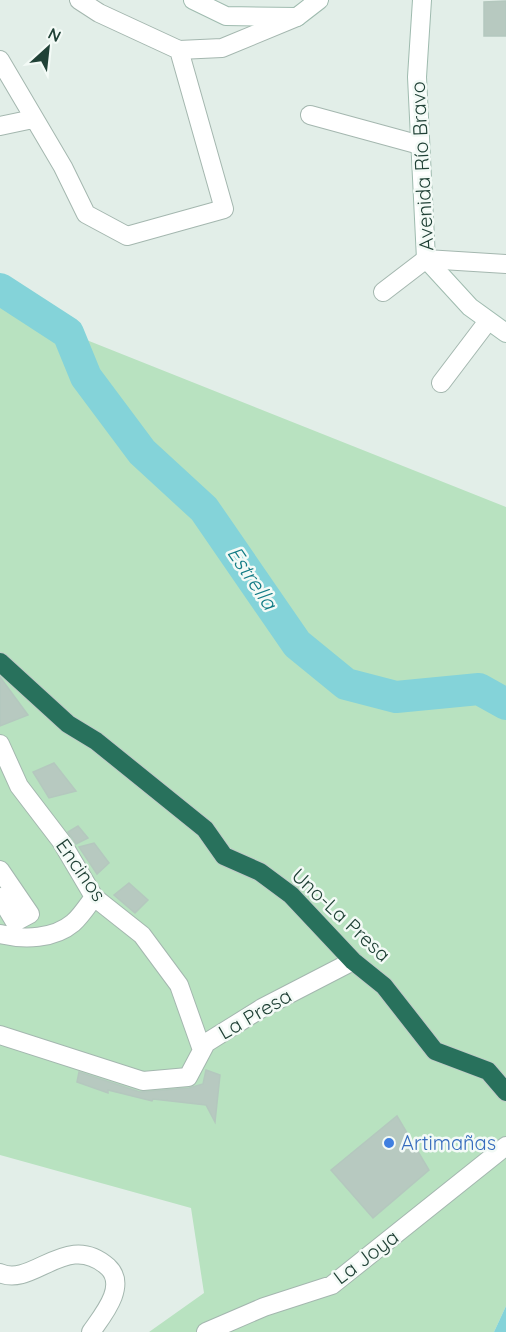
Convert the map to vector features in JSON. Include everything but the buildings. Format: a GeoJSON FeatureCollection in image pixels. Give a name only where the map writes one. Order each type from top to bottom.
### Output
{"type":"FeatureCollection","features":[{"type":"Feature","properties":{"kind":"highway","name":"Uno-La Presa"},"geometry":{"type":"LineString","coordinates":[[0,662],[68,724],[96,741],[205,829],[224,856],[260,872],[291,896],[353,961],[384,986],[435,1051],[488,1071],[506,1092]]}},
{"type":"Feature","properties":{"kind":"street"},"geometry":{"type":"LineString","coordinates":[[79,0],[99,13],[178,50],[222,48],[297,16],[319,0]]}},
{"type":"Feature","properties":{"kind":"street"},"geometry":{"type":"LineString","coordinates":[[193,0],[226,16],[297,16]]}},
{"type":"Feature","properties":{"kind":"street","name":"Avenida Río Bravo"},"geometry":{"type":"LineString","coordinates":[[422,0],[417,77],[426,259],[470,307],[506,333]]}},
{"type":"Feature","properties":{"kind":"street"},"geometry":{"type":"LineString","coordinates":[[0,60],[63,167],[86,214],[127,236],[224,210],[178,50]]}},
{"type":"Feature","properties":{"kind":"street"},"geometry":{"type":"LineString","coordinates":[[310,115],[420,145]]}},
{"type":"Feature","properties":{"kind":"street"},"geometry":{"type":"LineString","coordinates":[[0,126],[33,118]]}},
{"type":"Feature","properties":{"kind":"street"},"geometry":{"type":"LineString","coordinates":[[383,292],[426,259],[506,264]]}},
{"type":"Feature","properties":{"kind":"street"},"geometry":{"type":"LineString","coordinates":[[441,383],[488,321]]}},
{"type":"Feature","properties":{"kind":"street","name":"Encinos"},"geometry":{"type":"LineString","coordinates":[[0,744],[18,786],[61,841],[94,897],[142,935],[179,986],[202,1050]]}},
{"type":"Feature","properties":{"kind":"street"},"geometry":{"type":"LineString","coordinates":[[0,870],[30,914],[15,922],[0,897]]}},
{"type":"Feature","properties":{"kind":"street"},"geometry":{"type":"LineString","coordinates":[[0,934],[12,937],[49,936],[73,923],[94,897]]}},
{"type":"Feature","properties":{"kind":"street","name":"La Presa"},"geometry":{"type":"LineString","coordinates":[[0,1035],[143,1081],[188,1077],[206,1042],[262,1008],[353,961]]}},
{"type":"Feature","properties":{"kind":"street","name":"La Joya"},"geometry":{"type":"LineString","coordinates":[[206,1332],[264,1307],[332,1285],[506,1146]]}},
{"type":"Feature","properties":{"kind":"street"},"geometry":{"type":"LineString","coordinates":[[0,1273],[21,1274],[71,1254],[88,1254],[101,1262],[110,1269],[116,1285],[109,1306],[91,1332]]}},
{"type":"Feature","properties":{"kind":"green space"},"geometry":{"type":"Polygon","coordinates":[[[0,289],[69,333],[506,507],[506,1306],[494,1332],[149,1332],[204,1293],[191,1208],[0,1155],[0,289]]]}},
{"type":"Feature","properties":{"kind":"water"},"geometry":{"type":"Polygon","coordinates":[[[506,1306],[506,1332],[494,1332],[506,1306]]]}},
{"type":"Feature","properties":{"kind":"waterway","name":"Estrella"},"geometry":{"type":"LineString","coordinates":[[0,289],[68,333],[86,377],[142,452],[204,509],[297,644],[346,684],[396,697],[479,689],[506,704]]}},
{"type":"Feature","properties":{"kind":"place","name":"Artimañas"},"geometry":{"type":"Point","coordinates":[389,1143]}}]}
